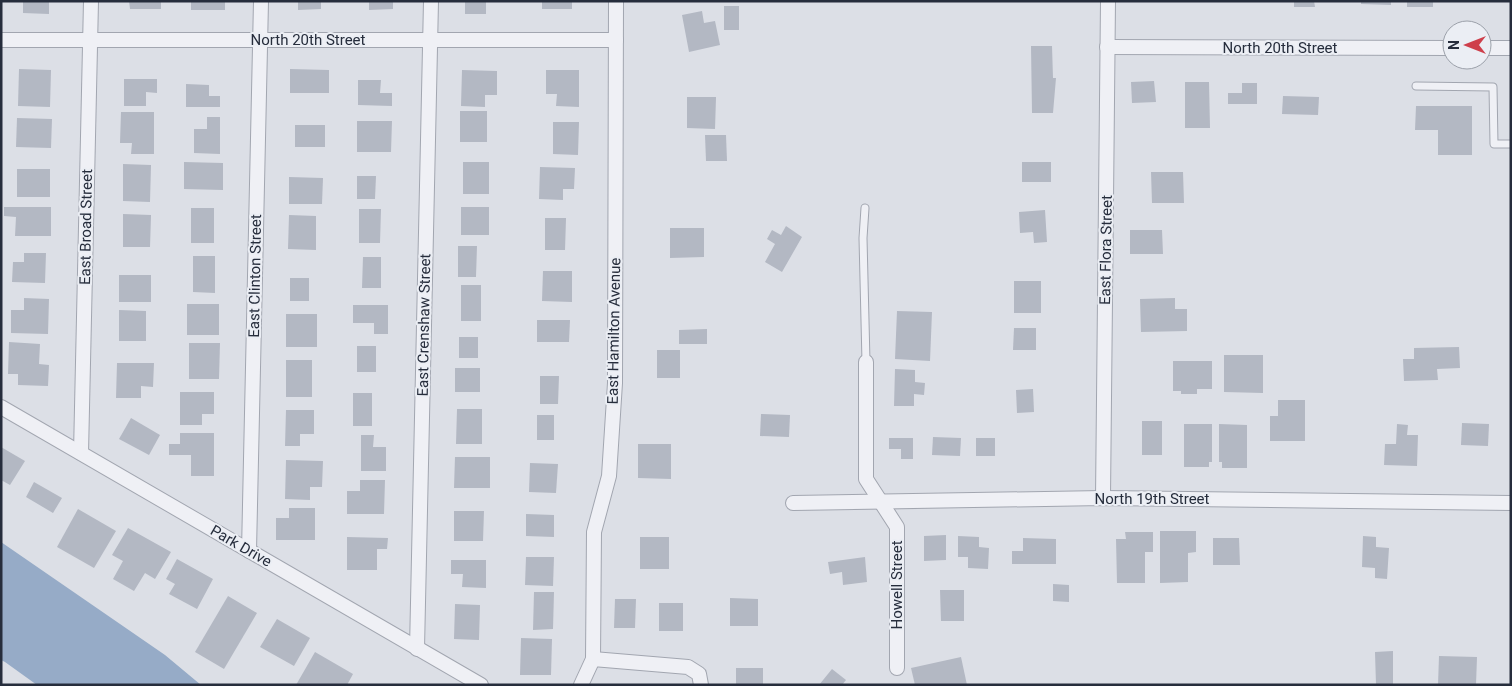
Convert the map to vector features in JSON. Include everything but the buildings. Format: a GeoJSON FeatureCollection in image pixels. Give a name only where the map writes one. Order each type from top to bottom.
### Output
{"type":"FeatureCollection","features":[{"type":"Feature","properties":{"kind":"street","name":"East Broad Street"},"geometry":{"type":"LineString","coordinates":[[81,454],[91,1]]}},
{"type":"Feature","properties":{"kind":"street","name":"East Clinton Street"},"geometry":{"type":"LineString","coordinates":[[250,551],[261,1]]}},
{"type":"Feature","properties":{"kind":"street","name":"East Crenshaw Street"},"geometry":{"type":"LineString","coordinates":[[417,650],[431,1]]}},
{"type":"Feature","properties":{"kind":"street","name":"East Hamilton Avenue"},"geometry":{"type":"LineString","coordinates":[[593,659],[594,532],[609,476],[615,383],[616,1]]}},
{"type":"Feature","properties":{"kind":"street","name":"East Flora Street"},"geometry":{"type":"LineString","coordinates":[[1103,498],[1108,1]]}},
{"type":"Feature","properties":{"kind":"street","name":"North 20th Street"},"geometry":{"type":"LineString","coordinates":[[1,40],[616,40]]}},
{"type":"Feature","properties":{"kind":"street","name":"North 20th Street"},"geometry":{"type":"LineString","coordinates":[[1107,48],[1442,48]]}},
{"type":"Feature","properties":{"kind":"street"},"geometry":{"type":"LineString","coordinates":[[1492,48],[1511,48]]}},
{"type":"Feature","properties":{"kind":"street","name":"Howell Street"},"geometry":{"type":"LineString","coordinates":[[866,362],[866,479],[897,526],[897,668]]}},
{"type":"Feature","properties":{"kind":"street","name":"Park Drive"},"geometry":{"type":"LineString","coordinates":[[1,407],[417,650],[481,685]]}},
{"type":"Feature","properties":{"kind":"street","name":"North 19th Street"},"geometry":{"type":"LineString","coordinates":[[793,502],[1103,498],[1511,503]]}},
{"type":"Feature","properties":{"kind":"street"},"geometry":{"type":"LineString","coordinates":[[581,685],[593,659],[688,667],[699,674],[701,685]]}},
{"type":"Feature","properties":{"kind":"lane"},"geometry":{"type":"LineString","coordinates":[[1416,86],[1493,87],[1494,144],[1511,144]]}},
{"type":"Feature","properties":{"kind":"lane"},"geometry":{"type":"LineString","coordinates":[[865,208],[863,238],[866,362]]}},
{"type":"Feature","properties":{"kind":"water"},"geometry":{"type":"Polygon","coordinates":[[[1,542],[165,655],[201,685],[37,685],[1,660],[1,542]]]}}]}
